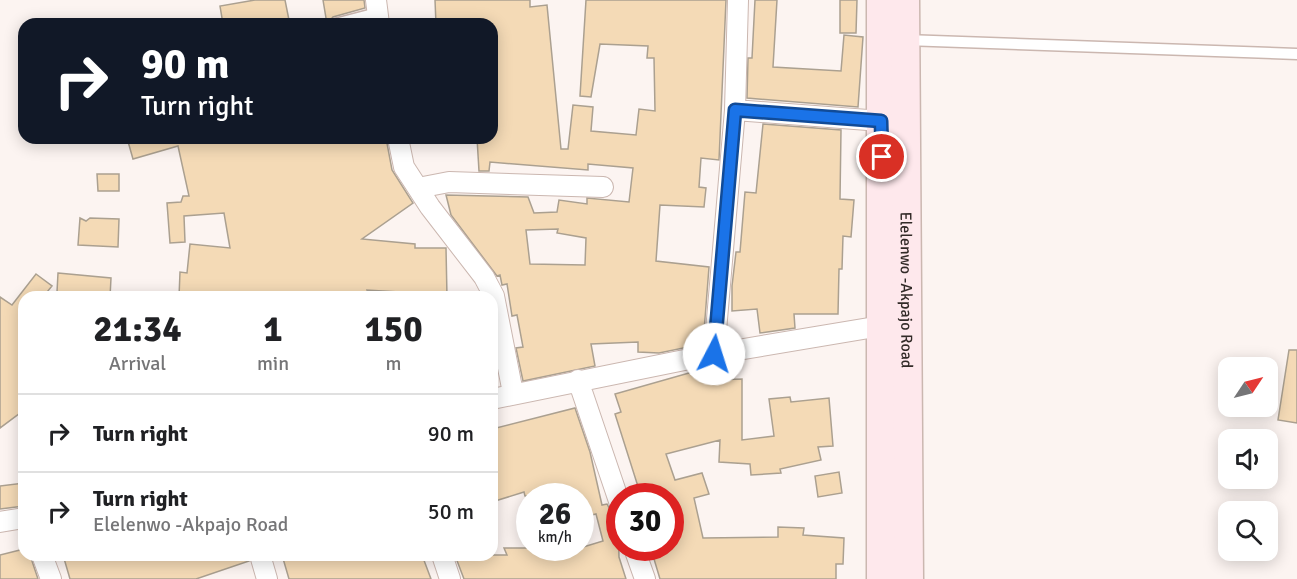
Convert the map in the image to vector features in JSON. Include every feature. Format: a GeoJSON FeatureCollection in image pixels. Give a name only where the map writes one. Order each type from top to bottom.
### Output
{"type":"FeatureCollection","features":[{"type":"Feature","properties":{"kind":"main road","name":"Elelenwo -Akpajo Road"},"geometry":{"type":"LineString","coordinates":[[881,0],[881,579]]}},
{"type":"Feature","properties":{"kind":"main road","name":"Elelenwo -Akpajo Road"},"geometry":{"type":"LineString","coordinates":[[905,0],[909,579]]}},
{"type":"Feature","properties":{"kind":"street"},"geometry":{"type":"LineString","coordinates":[[714,354],[735,110],[738,0]]}},
{"type":"Feature","properties":{"kind":"street"},"geometry":{"type":"LineString","coordinates":[[735,110],[881,121]]}},
{"type":"Feature","properties":{"kind":"street"},"geometry":{"type":"LineString","coordinates":[[399,144],[404,167],[430,207],[484,277],[491,291]]}},
{"type":"Feature","properties":{"kind":"street"},"geometry":{"type":"LineString","coordinates":[[418,188],[449,182],[603,187]]}},
{"type":"Feature","properties":{"kind":"street"},"geometry":{"type":"LineString","coordinates":[[498,316],[513,393]]}},
{"type":"Feature","properties":{"kind":"street"},"geometry":{"type":"LineString","coordinates":[[498,397],[714,354],[881,326]]}},
{"type":"Feature","properties":{"kind":"street"},"geometry":{"type":"LineString","coordinates":[[578,380],[613,483]]}},
{"type":"Feature","properties":{"kind":"street"},"geometry":{"type":"LineString","coordinates":[[0,522],[18,519]]}},
{"type":"Feature","properties":{"kind":"street"},"geometry":{"type":"LineString","coordinates":[[44,561],[51,579]]}},
{"type":"Feature","properties":{"kind":"street"},"geometry":{"type":"LineString","coordinates":[[262,561],[267,579]]}},
{"type":"Feature","properties":{"kind":"street"},"geometry":{"type":"LineString","coordinates":[[444,561],[450,579]]}},
{"type":"Feature","properties":{"kind":"street"},"geometry":{"type":"LineString","coordinates":[[639,561],[645,579]]}},
{"type":"Feature","properties":{"kind":"lane"},"geometry":{"type":"LineString","coordinates":[[356,18],[377,12]]}},
{"type":"Feature","properties":{"kind":"lane"},"geometry":{"type":"LineString","coordinates":[[905,40],[1297,54]]}},
{"type":"Feature","properties":{"kind":"building"},"geometry":{"type":"Polygon","coordinates":[[[255,0],[285,0],[289,18],[222,18],[220,6],[255,0]]]}},
{"type":"Feature","properties":{"kind":"building"},"geometry":{"type":"Polygon","coordinates":[[[323,0],[364,0],[365,8],[326,18],[323,0]]]}},
{"type":"Feature","properties":{"kind":"building"},"geometry":{"type":"Polygon","coordinates":[[[435,0],[530,0],[530,7],[547,5],[561,149],[568,149],[573,105],[593,107],[591,131],[636,135],[639,109],[655,111],[654,58],[647,58],[648,46],[600,44],[591,97],[580,96],[586,0],[726,0],[719,160],[701,158],[699,187],[706,188],[704,207],[660,205],[656,261],[709,267],[703,344],[659,353],[638,352],[638,342],[591,344],[595,366],[523,381],[516,348],[523,347],[517,315],[512,316],[507,284],[502,285],[500,275],[497,276],[451,215],[446,195],[528,197],[534,213],[557,212],[559,200],[587,204],[587,198],[629,202],[633,168],[588,164],[588,170],[490,162],[489,171],[479,171],[477,144],[498,144],[498,18],[436,18],[435,0]],[[558,229],[526,230],[530,264],[585,265],[586,238],[557,233],[558,229]]]}},
{"type":"Feature","properties":{"kind":"building"},"geometry":{"type":"Polygon","coordinates":[[[755,0],[777,0],[773,67],[841,71],[844,35],[863,37],[858,107],[747,98],[748,58],[752,58],[755,0]]]}},
{"type":"Feature","properties":{"kind":"building"},"geometry":{"type":"Polygon","coordinates":[[[840,0],[857,0],[856,33],[840,33],[840,0]]]}},
{"type":"Feature","properties":{"kind":"building"},"geometry":{"type":"Polygon","coordinates":[[[763,124],[841,130],[840,199],[854,200],[851,237],[843,236],[842,269],[839,269],[838,314],[794,314],[795,328],[760,333],[757,309],[732,311],[732,286],[736,252],[740,252],[745,192],[756,193],[763,124]]]}},
{"type":"Feature","properties":{"kind":"building"},"geometry":{"type":"Polygon","coordinates":[[[129,144],[387,144],[392,170],[413,203],[362,239],[415,244],[415,248],[446,248],[447,291],[179,291],[180,272],[187,273],[190,244],[230,248],[224,213],[184,216],[185,242],[170,243],[167,203],[181,202],[183,196],[189,196],[178,146],[133,159],[129,144]]]}},
{"type":"Feature","properties":{"kind":"building"},"geometry":{"type":"Polygon","coordinates":[[[97,174],[119,174],[119,191],[98,191],[97,174]]]}},
{"type":"Feature","properties":{"kind":"building"},"geometry":{"type":"Polygon","coordinates":[[[80,218],[86,221],[90,218],[119,219],[118,247],[78,245],[80,218]]]}},
{"type":"Feature","properties":{"kind":"building"},"geometry":{"type":"Polygon","coordinates":[[[58,273],[111,278],[110,291],[57,291],[58,273]]]}},
{"type":"Feature","properties":{"kind":"building"},"geometry":{"type":"Polygon","coordinates":[[[36,274],[52,286],[48,291],[23,291],[36,274]]]}},
{"type":"Feature","properties":{"kind":"building"},"geometry":{"type":"Polygon","coordinates":[[[0,297],[12,305],[18,297],[18,414],[0,428],[0,297]]]}},
{"type":"Feature","properties":{"kind":"building"},"geometry":{"type":"Polygon","coordinates":[[[1289,350],[1297,350],[1297,423],[1278,420],[1289,350]]]}},
{"type":"Feature","properties":{"kind":"building"},"geometry":{"type":"Polygon","coordinates":[[[703,369],[703,372],[709,371],[711,380],[742,379],[742,440],[774,436],[769,399],[790,397],[791,402],[829,398],[833,446],[818,447],[821,460],[780,469],[781,473],[751,475],[750,464],[719,462],[720,440],[666,454],[675,480],[702,473],[709,494],[694,498],[703,538],[778,537],[778,527],[804,528],[803,535],[844,538],[843,564],[836,564],[836,579],[660,579],[655,561],[684,561],[684,483],[637,483],[615,414],[621,412],[615,394],[703,369]]]}},
{"type":"Feature","properties":{"kind":"building"},"geometry":{"type":"Polygon","coordinates":[[[575,408],[590,452],[602,505],[606,504],[606,561],[620,561],[626,579],[464,579],[457,561],[498,561],[498,555],[507,555],[504,548],[516,548],[516,561],[594,561],[594,544],[603,541],[596,514],[594,514],[594,483],[516,483],[516,494],[498,500],[498,427],[575,408]]]}},
{"type":"Feature","properties":{"kind":"building"},"geometry":{"type":"Polygon","coordinates":[[[839,472],[842,493],[818,497],[815,476],[839,472]]]}},
{"type":"Feature","properties":{"kind":"building"},"geometry":{"type":"Polygon","coordinates":[[[18,484],[18,507],[0,509],[0,486],[18,484]]]}},
{"type":"Feature","properties":{"kind":"building"},"geometry":{"type":"Polygon","coordinates":[[[18,550],[18,561],[32,561],[38,579],[0,579],[0,555],[18,550]]]}},
{"type":"Feature","properties":{"kind":"building"},"geometry":{"type":"Polygon","coordinates":[[[65,561],[249,561],[196,579],[70,579],[65,561]]]}},
{"type":"Feature","properties":{"kind":"building"},"geometry":{"type":"Polygon","coordinates":[[[284,561],[424,561],[431,579],[289,579],[284,561]]]}},
{"type":"Feature","properties":{"kind":"route"},"geometry":{"type":"LineString","coordinates":[[714,354],[735,110],[881,121],[882,157]]}}]}
